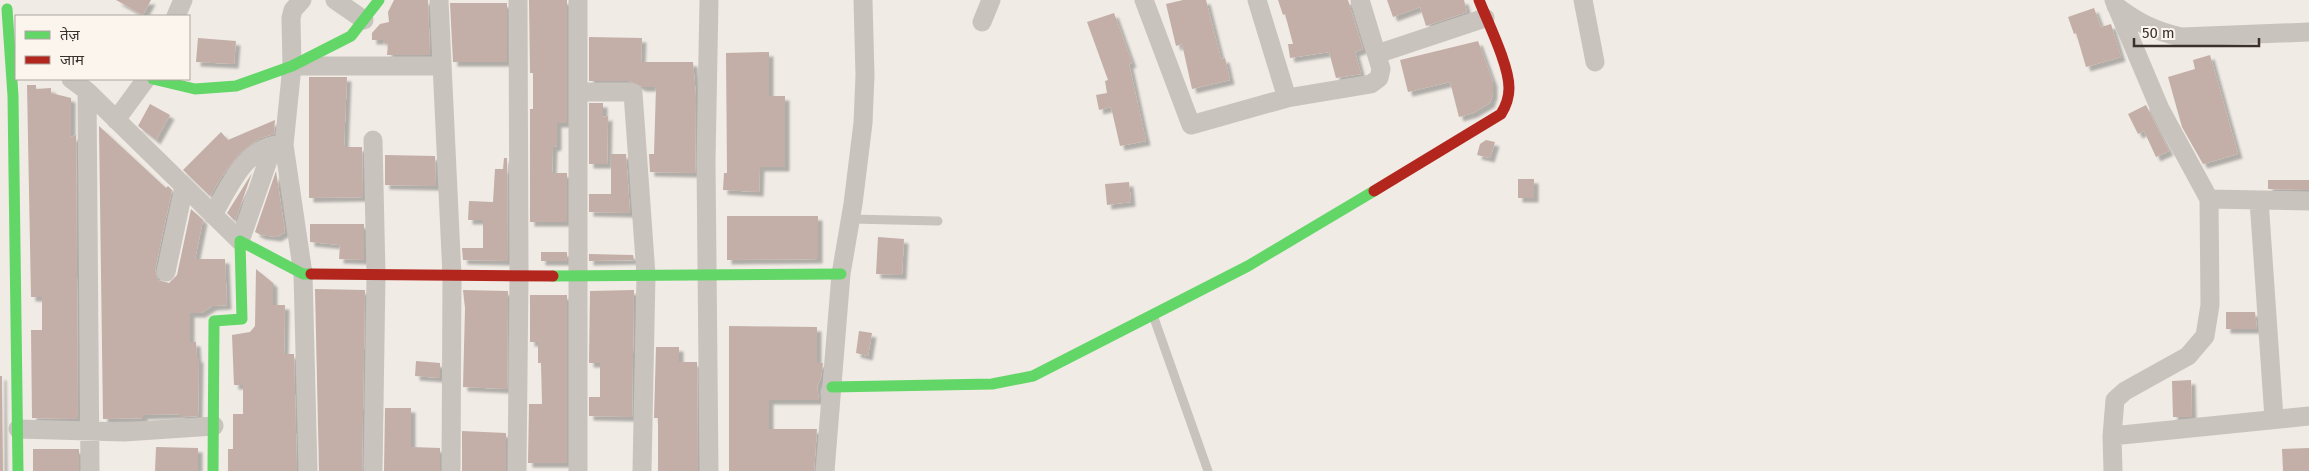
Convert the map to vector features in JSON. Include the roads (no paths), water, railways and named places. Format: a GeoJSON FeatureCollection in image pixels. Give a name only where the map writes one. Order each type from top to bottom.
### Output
{"type":"FeatureCollection","features":[{"type":"Feature","properties":{"kind":"street"},"geometry":{"type":"LineString","coordinates":[[176,15],[183,0]]}},
{"type":"Feature","properties":{"kind":"street"},"geometry":{"type":"LineString","coordinates":[[214,471],[214,321],[242,319],[240,241],[278,145],[292,66],[291,18],[293,10],[302,0]]}},
{"type":"Feature","properties":{"kind":"street"},"geometry":{"type":"LineString","coordinates":[[335,0],[364,20]]}},
{"type":"Feature","properties":{"kind":"street"},"geometry":{"type":"LineString","coordinates":[[157,80],[195,89],[236,86],[292,66],[351,36],[379,0]]}},
{"type":"Feature","properties":{"kind":"street"},"geometry":{"type":"LineString","coordinates":[[439,0],[452,276],[451,471]]}},
{"type":"Feature","properties":{"kind":"street"},"geometry":{"type":"LineString","coordinates":[[517,471],[520,276],[518,0]]}},
{"type":"Feature","properties":{"kind":"street"},"geometry":{"type":"LineString","coordinates":[[578,0],[578,471]]}},
{"type":"Feature","properties":{"kind":"street"},"geometry":{"type":"LineString","coordinates":[[709,0],[706,161],[709,471]]}},
{"type":"Feature","properties":{"kind":"street"},"geometry":{"type":"LineString","coordinates":[[826,471],[841,274],[863,123],[865,75],[863,0]]}},
{"type":"Feature","properties":{"kind":"street"},"geometry":{"type":"LineString","coordinates":[[982,22],[991,0]]}},
{"type":"Feature","properties":{"kind":"street"},"geometry":{"type":"LineString","coordinates":[[1144,0],[1191,125],[1287,98],[1371,84],[1379,78],[1381,69],[1360,0]]}},
{"type":"Feature","properties":{"kind":"street"},"geometry":{"type":"LineString","coordinates":[[1257,0],[1287,98]]}},
{"type":"Feature","properties":{"kind":"street"},"geometry":{"type":"LineString","coordinates":[[832,387],[992,384],[1012,382],[1033,376],[1248,266],[1501,114],[1508,103],[1510,92],[1508,78],[1479,0]]}},
{"type":"Feature","properties":{"kind":"street"},"geometry":{"type":"LineString","coordinates":[[1583,0],[1596,62]]}},
{"type":"Feature","properties":{"kind":"street"},"geometry":{"type":"LineString","coordinates":[[2112,2],[2140,24],[2162,33],[2182,38],[2309,32]]}},
{"type":"Feature","properties":{"kind":"street"},"geometry":{"type":"LineString","coordinates":[[2112,2],[2160,109],[2209,199],[2210,305],[2205,336],[2188,356],[2125,391],[2115,400],[2112,436],[2113,471]]}},
{"type":"Feature","properties":{"kind":"street"},"geometry":{"type":"LineString","coordinates":[[8,14],[13,44],[9,382],[18,429],[18,471]]}},
{"type":"Feature","properties":{"kind":"street"},"geometry":{"type":"LineString","coordinates":[[1377,54],[1485,18]]}},
{"type":"Feature","properties":{"kind":"street"},"geometry":{"type":"LineString","coordinates":[[292,66],[442,66]]}},
{"type":"Feature","properties":{"kind":"street"},"geometry":{"type":"LineString","coordinates":[[72,80],[87,91],[240,241],[303,274],[577,276],[841,274]]}},
{"type":"Feature","properties":{"kind":"street"},"geometry":{"type":"LineString","coordinates":[[116,120],[145,80]]}},
{"type":"Feature","properties":{"kind":"street"},"geometry":{"type":"LineString","coordinates":[[87,91],[90,471]]}},
{"type":"Feature","properties":{"kind":"street"},"geometry":{"type":"LineString","coordinates":[[579,92],[633,93],[646,275],[642,471]]}},
{"type":"Feature","properties":{"kind":"street"},"geometry":{"type":"LineString","coordinates":[[373,140],[376,275],[374,471]]}},
{"type":"Feature","properties":{"kind":"street"},"geometry":{"type":"LineString","coordinates":[[213,215],[242,166],[249,159],[278,145]]}},
{"type":"Feature","properties":{"kind":"street"},"geometry":{"type":"LineString","coordinates":[[278,145],[303,274],[308,471]]}},
{"type":"Feature","properties":{"kind":"street"},"geometry":{"type":"LineString","coordinates":[[166,272],[184,187]]}},
{"type":"Feature","properties":{"kind":"street"},"geometry":{"type":"LineString","coordinates":[[2209,199],[2309,201]]}},
{"type":"Feature","properties":{"kind":"street"},"geometry":{"type":"LineString","coordinates":[[2259,200],[2274,418]]}},
{"type":"Feature","properties":{"kind":"street"},"geometry":{"type":"LineString","coordinates":[[2112,436],[2274,418],[2309,416]]}},
{"type":"Feature","properties":{"kind":"street"},"geometry":{"type":"LineString","coordinates":[[18,429],[124,432],[214,426]]}},
{"type":"Feature","properties":{"kind":"lane"},"geometry":{"type":"LineString","coordinates":[[850,219],[938,221]]}},
{"type":"Feature","properties":{"kind":"lane"},"geometry":{"type":"LineString","coordinates":[[1153,315],[1208,471]]}}]}
